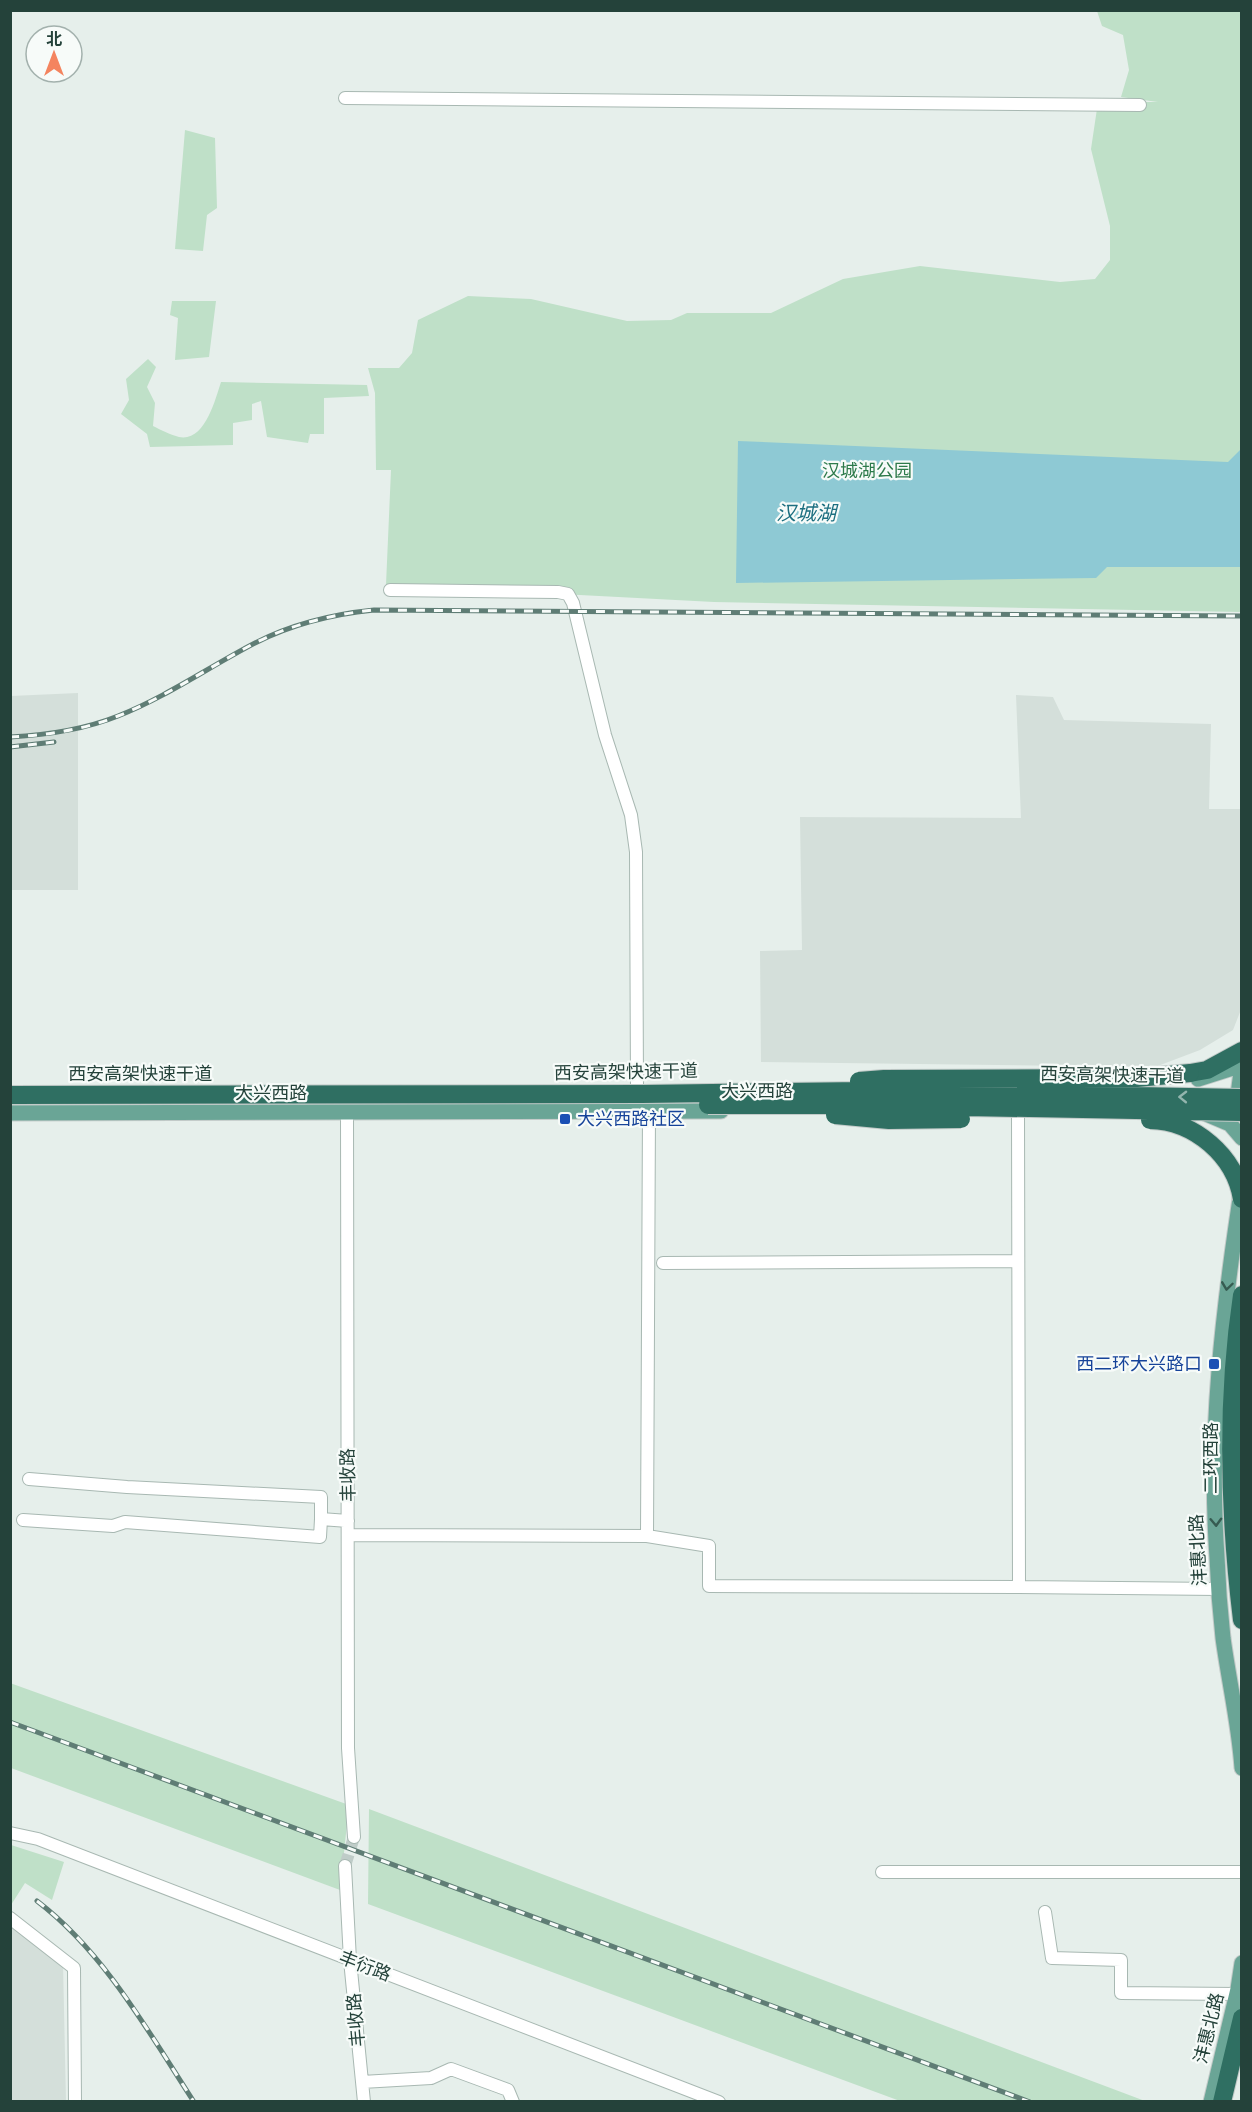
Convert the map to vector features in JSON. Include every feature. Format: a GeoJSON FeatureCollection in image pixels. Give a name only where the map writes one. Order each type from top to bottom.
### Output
{"type":"FeatureCollection","features":[{"type":"Feature","properties":{"kind":"highway"},"geometry":{"type":"LineString","coordinates":[[738,1098],[884,1079],[1137,1078],[1207,1070],[1242,1051]]}},
{"type":"Feature","properties":{"kind":"highway","name":"西安高架快速干道"},"geometry":{"type":"LineString","coordinates":[[10,1106],[738,1098],[863,1091],[1242,1098]]}},
{"type":"Feature","properties":{"kind":"highway","name":"西安高架快速干道"},"geometry":{"type":"LineString","coordinates":[[10,1095],[642,1094],[1242,1112]]}},
{"type":"Feature","properties":{"kind":"highway"},"geometry":{"type":"LineString","coordinates":[[738,1098],[889,1119],[1157,1120],[1181,1126],[1208,1141],[1234,1171],[1242,1199]]}},
{"type":"Feature","properties":{"kind":"highway"},"geometry":{"type":"LineString","coordinates":[[1239,1314],[1242,1289]]}},
{"type":"Feature","properties":{"kind":"highway","name":"二环西路"},"geometry":{"type":"LineString","coordinates":[[1242,1295],[1231,1436],[1234,1552],[1242,1620]]}},
{"type":"Feature","properties":{"kind":"highway"},"geometry":{"type":"LineString","coordinates":[[1222,2102],[1242,2018]]}},
{"type":"Feature","properties":{"kind":"highway"},"geometry":{"type":"LineString","coordinates":[[1233,2102],[1242,2066]]}},
{"type":"Feature","properties":{"kind":"main road","name":"大兴西路"},"geometry":{"type":"LineString","coordinates":[[10,1089],[1175,1083],[1209,1077],[1241,1065]]}},
{"type":"Feature","properties":{"kind":"main road"},"geometry":{"type":"LineString","coordinates":[[1241,1065],[1235,1111],[1242,1126]]}},
{"type":"Feature","properties":{"kind":"main road","name":"大兴西路"},"geometry":{"type":"LineString","coordinates":[[10,1113],[649,1111],[1205,1113],[1230,1124],[1242,1138]]}},
{"type":"Feature","properties":{"kind":"main road","name":"沣惠北路"},"geometry":{"type":"LineString","coordinates":[[1242,1186],[1221,1336],[1214,1452],[1219,1589],[1242,1768]]}},
{"type":"Feature","properties":{"kind":"main road","name":"沣惠北路"},"geometry":{"type":"LineString","coordinates":[[1211,2102],[1237,1994],[1242,1963]]}},
{"type":"Feature","properties":{"kind":"street"},"geometry":{"type":"LineString","coordinates":[[345,98],[1140,105]]}},
{"type":"Feature","properties":{"kind":"street"},"geometry":{"type":"LineString","coordinates":[[390,590],[558,592],[568,594],[573,603],[604,735],[631,815],[635,843],[637,1087]]}},
{"type":"Feature","properties":{"kind":"street"},"geometry":{"type":"LineString","coordinates":[[647,1536],[649,1111]]}},
{"type":"Feature","properties":{"kind":"street","name":"丰收路"},"geometry":{"type":"LineString","coordinates":[[347,1112],[348,1748],[354,1837]]}},
{"type":"Feature","properties":{"kind":"street"},"geometry":{"type":"LineString","coordinates":[[1018,1112],[1019,1587]]}},
{"type":"Feature","properties":{"kind":"street"},"geometry":{"type":"LineString","coordinates":[[663,1263],[1018,1261]]}},
{"type":"Feature","properties":{"kind":"street"},"geometry":{"type":"LineString","coordinates":[[23,1520],[113,1526],[125,1522],[320,1537],[321,1497],[127,1487],[29,1479]]}},
{"type":"Feature","properties":{"kind":"street"},"geometry":{"type":"LineString","coordinates":[[321,1519],[348,1521]]}},
{"type":"Feature","properties":{"kind":"street"},"geometry":{"type":"LineString","coordinates":[[348,1535],[647,1536],[709,1546],[709,1586],[1219,1589]]}},
{"type":"Feature","properties":{"kind":"street","name":"丰衍路"},"geometry":{"type":"LineString","coordinates":[[10,1833],[38,1839],[719,2102]]}},
{"type":"Feature","properties":{"kind":"street","name":"丰收路"},"geometry":{"type":"LineString","coordinates":[[345,1866],[350,1960],[364,2102]]}},
{"type":"Feature","properties":{"kind":"street"},"geometry":{"type":"LineString","coordinates":[[882,1872],[1242,1872]]}},
{"type":"Feature","properties":{"kind":"street"},"geometry":{"type":"LineString","coordinates":[[1045,1912],[1053,1958],[1121,1960],[1121,1993],[1237,1994]]}},
{"type":"Feature","properties":{"kind":"street"},"geometry":{"type":"LineString","coordinates":[[10,1918],[74,1968],[75,2102]]}},
{"type":"Feature","properties":{"kind":"street"},"geometry":{"type":"LineString","coordinates":[[362,2082],[431,2078],[451,2069],[507,2090],[513,2102]]}},
{"type":"Feature","properties":{"kind":"shaded area"},"geometry":{"type":"Polygon","coordinates":[[[78,693],[78,890],[11,890],[11,696],[78,693]]]}},
{"type":"Feature","properties":{"kind":"shaded area"},"geometry":{"type":"Polygon","coordinates":[[[1016,695],[1053,697],[1064,720],[1211,724],[1209,809],[1241,809],[1242,1007],[1233,1030],[1200,1050],[1155,1067],[761,1062],[760,951],[802,950],[800,817],[1021,818],[1016,695]]]}},
{"type":"Feature","properties":{"kind":"shaded area"},"geometry":{"type":"Polygon","coordinates":[[[10,1926],[63,1964],[66,2101],[11,2101],[10,1926]]]}},
{"type":"Feature","properties":{"kind":"green space","name":"汉城湖公园"},"geometry":{"type":"Polygon","coordinates":[[[1097,11],[1241,11],[1241,612],[714,602],[386,585],[391,470],[376,470],[375,393],[368,368],[399,368],[412,353],[418,320],[468,296],[531,299],[627,321],[671,320],[687,313],[771,313],[843,279],[920,266],[1060,282],[1095,279],[1110,260],[1110,226],[1091,149],[1098,102],[1158,102],[1121,97],[1129,70],[1123,35],[1102,26],[1097,11]]]}},
{"type":"Feature","properties":{"kind":"green space"},"geometry":{"type":"Polygon","coordinates":[[[185,130],[215,138],[217,208],[207,215],[203,251],[175,249],[185,130]]]}},
{"type":"Feature","properties":{"kind":"green space"},"geometry":{"type":"Polygon","coordinates":[[[172,301],[216,301],[209,357],[175,360],[178,318],[170,315],[172,301]]]}},
{"type":"Feature","properties":{"kind":"green space"},"geometry":{"type":"Polygon","coordinates":[[[148,359],[156,367],[147,387],[155,403],[153,426],[179,437],[188,437],[202,427],[212,409],[221,382],[367,385],[369,396],[324,398],[324,434],[310,434],[308,443],[267,437],[261,401],[252,404],[252,420],[233,423],[233,445],[150,447],[147,434],[121,414],[129,400],[126,379],[148,359]]]}},
{"type":"Feature","properties":{"kind":"green space"},"geometry":{"type":"Polygon","coordinates":[[[10,1683],[349,1805],[340,1890],[11,1768],[10,1683]]]}},
{"type":"Feature","properties":{"kind":"green space"},"geometry":{"type":"Polygon","coordinates":[[[369,1809],[1145,2101],[900,2101],[368,1904],[369,1809]]]}},
{"type":"Feature","properties":{"kind":"green space"},"geometry":{"type":"Polygon","coordinates":[[[11,1845],[64,1862],[52,1900],[25,1883],[11,1905],[11,1845]]]}},
{"type":"Feature","properties":{"kind":"water","name":"汉城湖"},"geometry":{"type":"Polygon","coordinates":[[[738,441],[1228,462],[1241,449],[1241,567],[1107,567],[1096,578],[736,583],[738,441]]]}},
{"type":"Feature","properties":{"kind":"tunnel"},"geometry":{"type":"LineString","coordinates":[[345,1866],[354,1837]]}},
{"type":"Feature","properties":{"kind":"railway"},"geometry":{"type":"LineString","coordinates":[[10,737],[65,731],[105,721],[153,700],[269,636],[313,621],[374,610],[1242,616]]}},
{"type":"Feature","properties":{"kind":"railway"},"geometry":{"type":"LineString","coordinates":[[10,747],[54,742]]}},
{"type":"Feature","properties":{"kind":"railway"},"geometry":{"type":"LineString","coordinates":[[10,1722],[1030,2102]]}},
{"type":"Feature","properties":{"kind":"railway"},"geometry":{"type":"LineString","coordinates":[[37,1901],[61,1921],[104,1968],[142,2021],[194,2102]]}},
{"type":"Feature","properties":{"kind":"place","name":"大兴西路社区"},"geometry":{"type":"Point","coordinates":[565,1119]}},
{"type":"Feature","properties":{"kind":"place","name":"西二环大兴路口"},"geometry":{"type":"Point","coordinates":[1214,1364]}}]}
